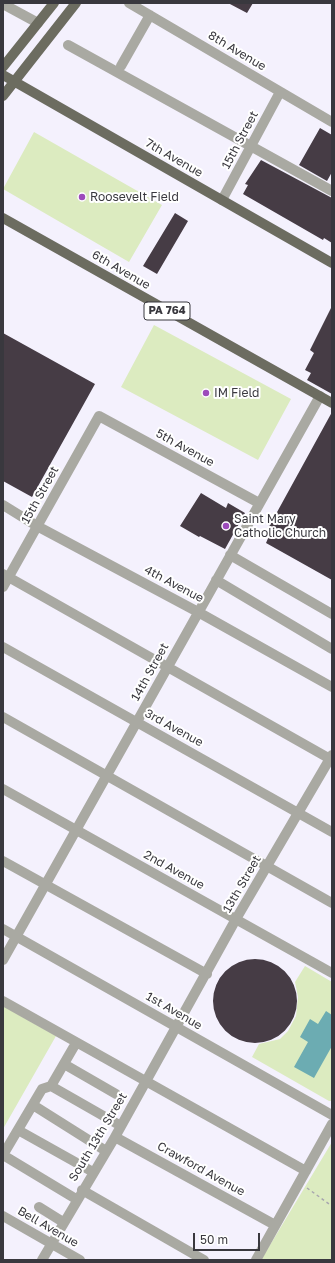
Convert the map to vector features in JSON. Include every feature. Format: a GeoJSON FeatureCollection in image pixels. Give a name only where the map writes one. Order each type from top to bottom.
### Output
{"type":"FeatureCollection","features":[{"type":"Feature","properties":{"kind":"main road"},"geometry":{"type":"LineString","coordinates":[[3,67],[54,3]]}},
{"type":"Feature","properties":{"kind":"main road"},"geometry":{"type":"LineString","coordinates":[[3,96],[76,3]]}},
{"type":"Feature","properties":{"kind":"main road","name":"7th Avenue"},"geometry":{"type":"LineString","coordinates":[[3,75],[332,263]]}},
{"type":"Feature","properties":{"kind":"main road","name":"6th Avenue"},"geometry":{"type":"LineString","coordinates":[[3,218],[332,403]]}},
{"type":"Feature","properties":{"kind":"street","name":"8th Avenue"},"geometry":{"type":"LineString","coordinates":[[129,3],[332,122]]}},
{"type":"Feature","properties":{"kind":"street"},"geometry":{"type":"LineString","coordinates":[[3,4],[38,23]]}},
{"type":"Feature","properties":{"kind":"street"},"geometry":{"type":"LineString","coordinates":[[121,66],[150,15]]}},
{"type":"Feature","properties":{"kind":"street"},"geometry":{"type":"LineString","coordinates":[[68,45],[332,191]]}},
{"type":"Feature","properties":{"kind":"street","name":"15th Street"},"geometry":{"type":"LineString","coordinates":[[222,200],[280,92]]}},
{"type":"Feature","properties":{"kind":"street","name":"14th Street"},"geometry":{"type":"LineString","coordinates":[[3,960],[320,396]]}},
{"type":"Feature","properties":{"kind":"street","name":"15th Street"},"geometry":{"type":"LineString","coordinates":[[3,587],[6,576],[37,526],[99,416]]}},
{"type":"Feature","properties":{"kind":"street","name":"5th Avenue"},"geometry":{"type":"LineString","coordinates":[[99,416],[259,503]]}},
{"type":"Feature","properties":{"kind":"street","name":"4th Avenue"},"geometry":{"type":"LineString","coordinates":[[3,505],[37,526],[198,612],[332,687]]}},
{"type":"Feature","properties":{"kind":"street"},"geometry":{"type":"LineString","coordinates":[[230,555],[332,614]]}},
{"type":"Feature","properties":{"kind":"street"},"geometry":{"type":"LineString","coordinates":[[6,576],[331,758]]}},
{"type":"Feature","properties":{"kind":"street"},"geometry":{"type":"LineString","coordinates":[[216,580],[332,649]]}},
{"type":"Feature","properties":{"kind":"street","name":"3rd Avenue"},"geometry":{"type":"LineString","coordinates":[[3,647],[332,832]]}},
{"type":"Feature","properties":{"kind":"street"},"geometry":{"type":"LineString","coordinates":[[3,717],[332,903]]}},
{"type":"Feature","properties":{"kind":"street","name":"13th Street"},"geometry":{"type":"LineString","coordinates":[[176,1027],[207,974],[236,919],[331,758]]}},
{"type":"Feature","properties":{"kind":"street","name":"2nd Avenue"},"geometry":{"type":"LineString","coordinates":[[3,789],[332,973]]}},
{"type":"Feature","properties":{"kind":"street"},"geometry":{"type":"LineString","coordinates":[[3,861],[207,974]]}},
{"type":"Feature","properties":{"kind":"street","name":"1st Avenue"},"geometry":{"type":"LineString","coordinates":[[3,929],[332,1115]]}},
{"type":"Feature","properties":{"kind":"street"},"geometry":{"type":"LineString","coordinates":[[3,1001],[306,1171]]}},
{"type":"Feature","properties":{"kind":"street","name":"South 13th Street"},"geometry":{"type":"LineString","coordinates":[[42,1260],[76,1199],[115,1137],[176,1027]]}},
{"type":"Feature","properties":{"kind":"street"},"geometry":{"type":"LineString","coordinates":[[76,1043],[51,1086],[42,1090],[3,1155],[76,1199]]}},
{"type":"Feature","properties":{"kind":"street"},"geometry":{"type":"LineString","coordinates":[[64,1064],[116,1094]]}},
{"type":"Feature","properties":{"kind":"street"},"geometry":{"type":"LineString","coordinates":[[51,1086],[121,1126]]}},
{"type":"Feature","properties":{"kind":"street"},"geometry":{"type":"LineString","coordinates":[[33,1105],[106,1151]]}},
{"type":"Feature","properties":{"kind":"street"},"geometry":{"type":"LineString","coordinates":[[256,1260],[332,1124]]}},
{"type":"Feature","properties":{"kind":"street"},"geometry":{"type":"LineString","coordinates":[[18,1130],[93,1172]]}},
{"type":"Feature","properties":{"kind":"street","name":"Crawford Avenue"},"geometry":{"type":"LineString","coordinates":[[115,1137],[275,1225]]}},
{"type":"Feature","properties":{"kind":"street"},"geometry":{"type":"LineString","coordinates":[[82,1190],[204,1260]]}},
{"type":"Feature","properties":{"kind":"street"},"geometry":{"type":"LineString","coordinates":[[39,1207],[64,1222]]}},
{"type":"Feature","properties":{"kind":"street","name":"Bell Avenue"},"geometry":{"type":"LineString","coordinates":[[3,1216],[80,1260]]}},
{"type":"Feature","properties":{"kind":"path"},"geometry":{"type":"LineString","coordinates":[[299,1183],[332,1206]]}},
{"type":"Feature","properties":{"kind":"green space","name":"Roosevelt Field"},"geometry":{"type":"Polygon","coordinates":[[[34,132],[162,205],[129,262],[3,189],[34,132]]]}},
{"type":"Feature","properties":{"kind":"green space","name":"IM Field"},"geometry":{"type":"Polygon","coordinates":[[[154,325],[291,399],[258,460],[121,387],[154,325]]]}},
{"type":"Feature","properties":{"kind":"green space"},"geometry":{"type":"Polygon","coordinates":[[[305,966],[332,982],[332,1101],[329,1101],[252,1057],[259,1044],[280,1039],[288,1031],[296,1016],[298,997],[295,982],[305,966]]]}},
{"type":"Feature","properties":{"kind":"green space"},"geometry":{"type":"Polygon","coordinates":[[[3,1006],[56,1036],[3,1129],[3,1006]]]}},
{"type":"Feature","properties":{"kind":"green space"},"geometry":{"type":"Polygon","coordinates":[[[332,1142],[332,1260],[261,1260],[332,1142]]]}},
{"type":"Feature","properties":{"kind":"water"},"geometry":{"type":"Polygon","coordinates":[[[326,1011],[332,1015],[332,1046],[314,1078],[294,1067],[308,1042],[300,1037],[310,1019],[318,1024],[326,1011]]]}},
{"type":"Feature","properties":{"kind":"building"},"geometry":{"type":"Polygon","coordinates":[[[228,3],[253,3],[247,13],[228,3]]]}},
{"type":"Feature","properties":{"kind":"building"},"geometry":{"type":"Polygon","coordinates":[[[320,128],[332,135],[332,172],[327,181],[299,165],[320,128]]]}},
{"type":"Feature","properties":{"kind":"building"},"geometry":{"type":"Polygon","coordinates":[[[261,160],[332,198],[332,243],[324,238],[323,240],[243,194],[248,185],[245,184],[261,160]]]}},
{"type":"Feature","properties":{"kind":"building"},"geometry":{"type":"Polygon","coordinates":[[[175,213],[188,221],[157,274],[143,266],[175,213]]]}},
{"type":"Feature","properties":{"kind":"building"},"geometry":{"type":"Polygon","coordinates":[[[332,306],[332,394],[307,380],[311,373],[305,370],[314,353],[310,350],[332,306]]]}},
{"type":"Feature","properties":{"kind":"building"},"geometry":{"type":"Polygon","coordinates":[[[3,333],[95,384],[32,497],[3,481],[3,333]]]}},
{"type":"Feature","properties":{"kind":"building"},"geometry":{"type":"Polygon","coordinates":[[[332,412],[332,580],[266,543],[269,536],[265,534],[332,412]]]}},
{"type":"Feature","properties":{"kind":"building"},"geometry":{"type":"Polygon","coordinates":[[[201,493],[226,508],[228,503],[245,513],[225,549],[180,526],[201,493]]]}},
{"type":"Feature","properties":{"kind":"building"},"geometry":{"type":"Polygon","coordinates":[[[255,959],[271,962],[285,971],[294,985],[297,1001],[294,1017],[285,1031],[271,1040],[255,1043],[239,1040],[225,1031],[216,1017],[213,1001],[216,985],[225,971],[239,962],[255,959]]]}},
{"type":"Feature","properties":{"kind":"place","name":"Roosevelt Field"},"geometry":{"type":"Point","coordinates":[82,197]}},
{"type":"Feature","properties":{"kind":"place","name":"IM Field"},"geometry":{"type":"Point","coordinates":[206,393]}},
{"type":"Feature","properties":{"kind":"place","name":"Saint Mary Catholic Church"},"geometry":{"type":"Point","coordinates":[226,526]}}]}
